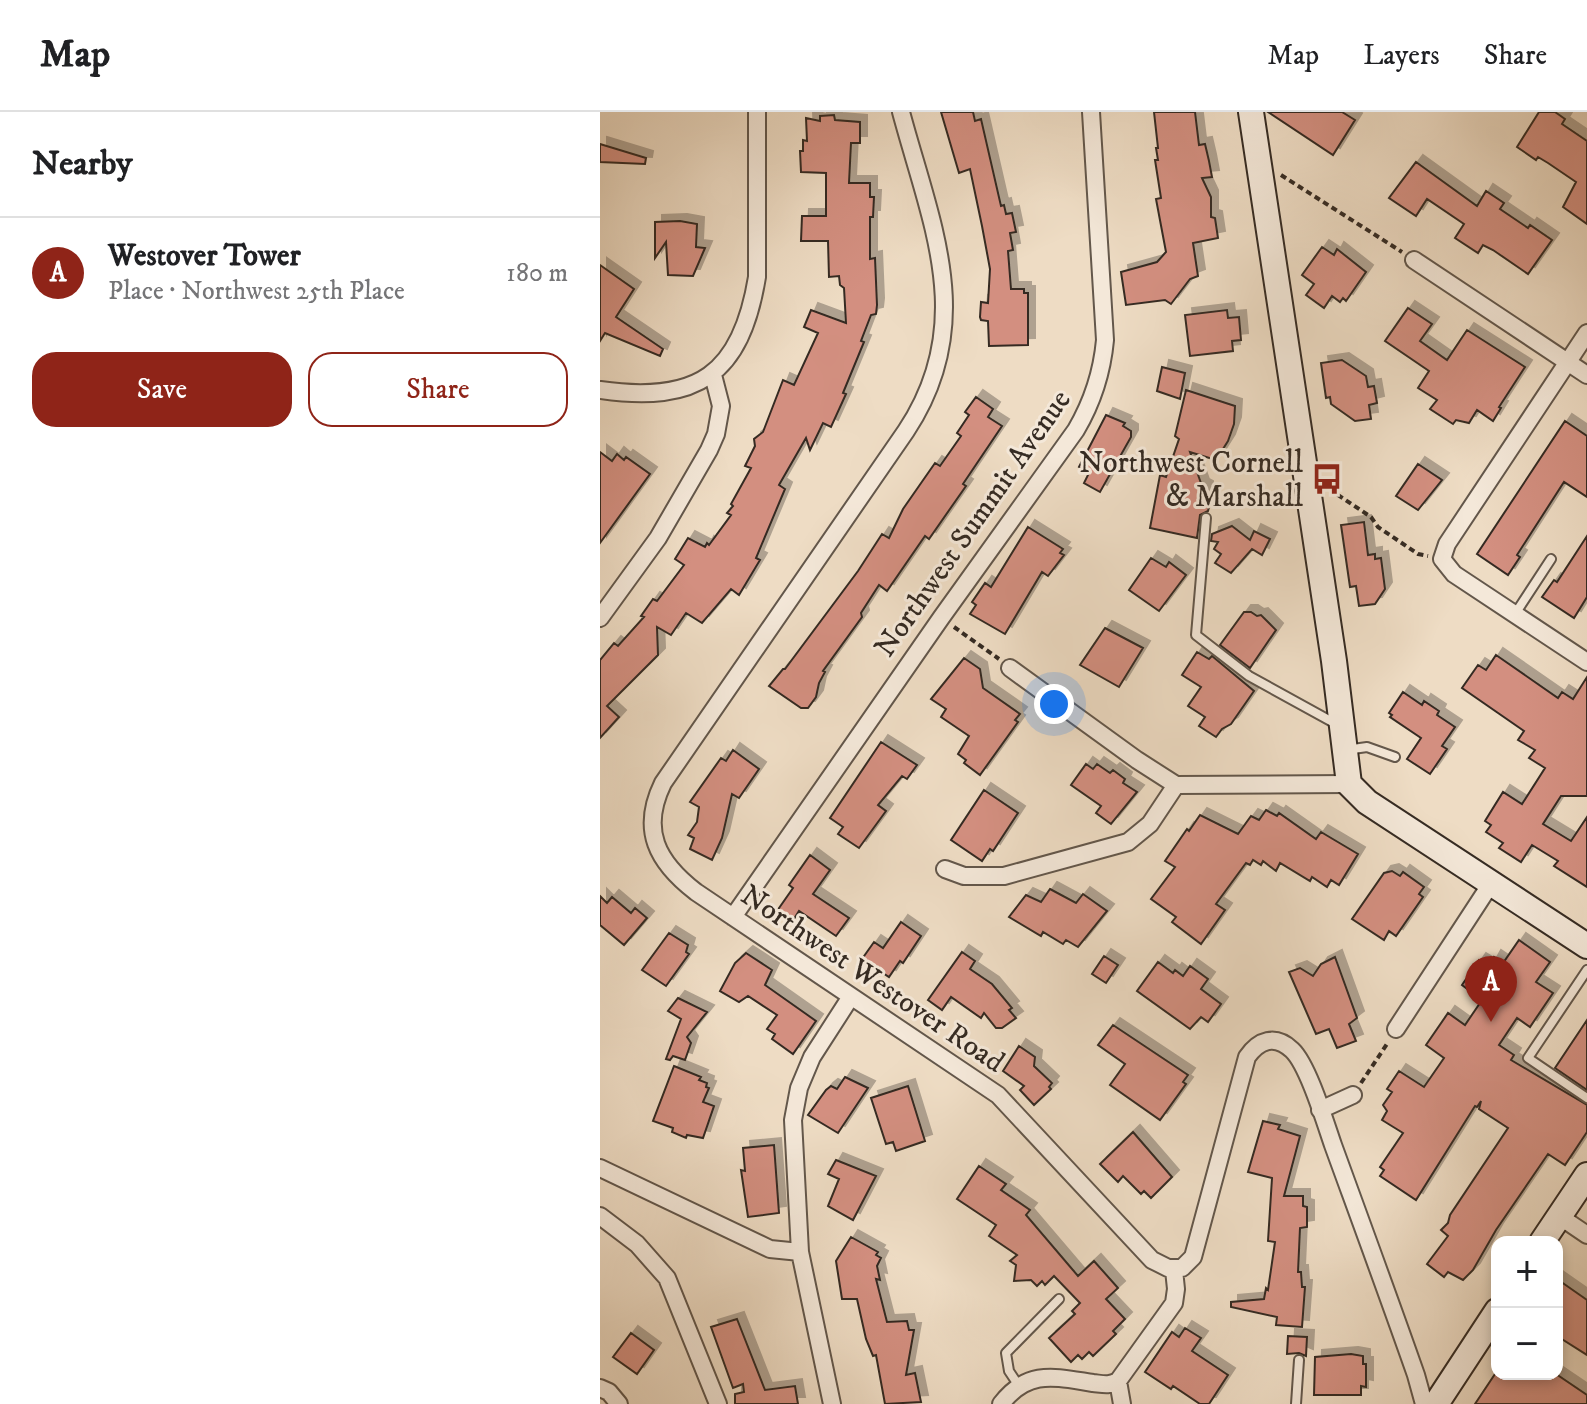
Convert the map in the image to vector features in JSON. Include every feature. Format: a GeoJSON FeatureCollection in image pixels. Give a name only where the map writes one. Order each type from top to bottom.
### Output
{"type":"FeatureCollection","features":[{"type":"Feature","properties":{"kind":"main road"},"geometry":{"type":"LineString","coordinates":[[1251,112],[1349,784],[1367,802],[1587,946]]}},
{"type":"Feature","properties":{"kind":"main road"},"geometry":{"type":"LineString","coordinates":[[1546,1236],[1587,1175]]}},
{"type":"Feature","properties":{"kind":"main road"},"geometry":{"type":"LineString","coordinates":[[1436,1404],[1491,1320]]}},
{"type":"Feature","properties":{"kind":"street"},"geometry":{"type":"LineString","coordinates":[[600,390],[656,395],[693,386],[713,375],[738,342],[752,303],[757,277],[757,112]]}},
{"type":"Feature","properties":{"kind":"street","name":"Northwest Westover Road"},"geometry":{"type":"LineString","coordinates":[[901,112],[941,258],[945,290],[941,351],[933,378],[921,409],[663,783],[652,811],[654,840],[666,864],[679,878],[850,998],[998,1095],[1152,1260],[1174,1270]]}},
{"type":"Feature","properties":{"kind":"street","name":"Northwest Summit Avenue"},"geometry":{"type":"LineString","coordinates":[[733,917],[1088,410],[1101,374],[1105,340],[1091,112]]}},
{"type":"Feature","properties":{"kind":"street"},"geometry":{"type":"LineString","coordinates":[[1414,260],[1587,375]]}},
{"type":"Feature","properties":{"kind":"street"},"geometry":{"type":"LineString","coordinates":[[1587,333],[1447,544],[1442,559],[1454,574],[1587,662]]}},
{"type":"Feature","properties":{"kind":"street"},"geometry":{"type":"LineString","coordinates":[[600,618],[658,538],[709,450],[716,434],[721,406],[713,375]]}},
{"type":"Feature","properties":{"kind":"street"},"geometry":{"type":"LineString","coordinates":[[1010,668],[1176,785],[1349,784]]}},
{"type":"Feature","properties":{"kind":"street"},"geometry":{"type":"LineString","coordinates":[[945,869],[964,876],[1004,876],[1128,842],[1150,824],[1176,785]]}},
{"type":"Feature","properties":{"kind":"street"},"geometry":{"type":"LineString","coordinates":[[1396,1029],[1492,882]]}},
{"type":"Feature","properties":{"kind":"street"},"geometry":{"type":"LineString","coordinates":[[832,1404],[800,1252],[792,1135],[795,1104],[812,1057],[850,998]]}},
{"type":"Feature","properties":{"kind":"street"},"geometry":{"type":"LineString","coordinates":[[1001,1404],[1019,1386],[1041,1377],[1105,1385],[1118,1381],[1174,1303],[1174,1270],[1182,1268],[1193,1257],[1243,1065],[1253,1048],[1267,1040],[1284,1044],[1300,1061],[1424,1404]]}},
{"type":"Feature","properties":{"kind":"street"},"geometry":{"type":"LineString","coordinates":[[1320,1110],[1353,1095]]}},
{"type":"Feature","properties":{"kind":"street"},"geometry":{"type":"LineString","coordinates":[[600,1168],[770,1249],[800,1252]]}},
{"type":"Feature","properties":{"kind":"street"},"geometry":{"type":"LineString","coordinates":[[600,1216],[637,1244],[667,1278],[718,1404]]}},
{"type":"Feature","properties":{"kind":"street"},"geometry":{"type":"LineString","coordinates":[[1559,1216],[1587,1235]]}},
{"type":"Feature","properties":{"kind":"street"},"geometry":{"type":"LineString","coordinates":[[1118,1381],[1122,1404]]}},
{"type":"Feature","properties":{"kind":"street"},"geometry":{"type":"LineString","coordinates":[[600,1388],[609,1392],[619,1404]]}},
{"type":"Feature","properties":{"kind":"lane"},"geometry":{"type":"LineString","coordinates":[[1206,518],[1196,635],[1249,676],[1344,739],[1395,757]]}},
{"type":"Feature","properties":{"kind":"lane"},"geometry":{"type":"LineString","coordinates":[[1515,614],[1551,559]]}},
{"type":"Feature","properties":{"kind":"lane"},"geometry":{"type":"LineString","coordinates":[[1587,970],[1528,1058],[1587,1098]]}},
{"type":"Feature","properties":{"kind":"lane"},"geometry":{"type":"LineString","coordinates":[[1019,1386],[1009,1371],[1006,1353],[1059,1299]]}},
{"type":"Feature","properties":{"kind":"lane"},"geometry":{"type":"LineString","coordinates":[[1296,1404],[1299,1360]]}},
{"type":"Feature","properties":{"kind":"path"},"geometry":{"type":"LineString","coordinates":[[1260,173],[1285,175],[1414,260]]}},
{"type":"Feature","properties":{"kind":"path"},"geometry":{"type":"LineString","coordinates":[[1307,485],[1335,482],[1338,495],[1371,517],[1378,527],[1418,554],[1442,559]]}},
{"type":"Feature","properties":{"kind":"path"},"geometry":{"type":"LineString","coordinates":[[941,618],[1010,668]]}},
{"type":"Feature","properties":{"kind":"path"},"geometry":{"type":"LineString","coordinates":[[1353,1095],[1396,1029]]}},
{"type":"Feature","properties":{"kind":"building"},"geometry":{"type":"Polygon","coordinates":[[[941,112],[973,112],[975,121],[981,119],[1001,206],[1004,205],[1006,214],[1012,213],[1016,232],[1010,233],[1013,250],[1008,251],[1011,289],[1024,289],[1024,293],[1028,293],[1028,345],[989,346],[988,321],[980,317],[981,302],[988,303],[990,269],[982,226],[970,169],[959,173],[941,112]]]}},
{"type":"Feature","properties":{"kind":"building"},"geometry":{"type":"Polygon","coordinates":[[[1154,112],[1195,112],[1199,145],[1205,144],[1212,177],[1202,178],[1211,197],[1211,217],[1215,218],[1218,238],[1193,243],[1198,276],[1190,279],[1171,304],[1165,300],[1126,305],[1121,272],[1157,262],[1166,252],[1156,199],[1161,198],[1155,160],[1158,160],[1158,148],[1154,112]]]}},
{"type":"Feature","properties":{"kind":"building"},"geometry":{"type":"Polygon","coordinates":[[[1268,112],[1342,112],[1355,120],[1333,155],[1268,112]]]}},
{"type":"Feature","properties":{"kind":"building"},"geometry":{"type":"Polygon","coordinates":[[[1539,112],[1555,112],[1565,119],[1562,124],[1587,141],[1587,224],[1563,207],[1576,182],[1517,147],[1539,112]]]}},
{"type":"Feature","properties":{"kind":"building"},"geometry":{"type":"Polygon","coordinates":[[[834,115],[835,120],[860,122],[860,143],[851,143],[849,183],[870,183],[870,197],[874,197],[873,217],[870,217],[870,259],[875,258],[876,314],[871,315],[861,341],[864,342],[843,393],[846,394],[831,427],[823,423],[810,450],[806,438],[779,485],[785,489],[756,558],[760,560],[739,595],[731,589],[702,623],[686,613],[671,635],[657,627],[658,655],[607,706],[619,717],[600,738],[600,660],[614,643],[618,646],[644,617],[641,616],[653,599],[657,601],[684,565],[675,559],[688,538],[705,547],[707,543],[709,545],[731,515],[727,513],[751,468],[745,466],[755,446],[754,439],[763,432],[783,380],[794,385],[818,333],[804,327],[811,310],[846,323],[844,288],[840,285],[839,276],[829,277],[828,241],[801,241],[802,216],[826,216],[826,173],[801,172],[800,151],[803,151],[803,140],[807,141],[806,118],[820,121],[820,116],[834,115]]]}},
{"type":"Feature","properties":{"kind":"building"},"geometry":{"type":"Polygon","coordinates":[[[600,144],[646,158],[645,164],[600,162],[600,144]]]}},
{"type":"Feature","properties":{"kind":"building"},"geometry":{"type":"Polygon","coordinates":[[[1416,162],[1477,206],[1486,191],[1504,203],[1500,209],[1552,240],[1528,274],[1483,245],[1478,253],[1455,238],[1464,224],[1427,199],[1416,216],[1389,198],[1416,162]]]}},
{"type":"Feature","properties":{"kind":"building"},"geometry":{"type":"Polygon","coordinates":[[[655,222],[697,224],[696,247],[705,248],[693,276],[668,275],[666,242],[655,258],[655,222]]]}},
{"type":"Feature","properties":{"kind":"building"},"geometry":{"type":"Polygon","coordinates":[[[1322,247],[1334,255],[1337,249],[1366,272],[1346,301],[1343,298],[1340,302],[1332,296],[1324,308],[1306,295],[1314,284],[1302,275],[1322,247]]]}},
{"type":"Feature","properties":{"kind":"building"},"geometry":{"type":"Polygon","coordinates":[[[600,265],[634,289],[616,317],[663,349],[660,356],[605,333],[600,341],[600,265]]]}},
{"type":"Feature","properties":{"kind":"building"},"geometry":{"type":"Polygon","coordinates":[[[1408,308],[1432,324],[1420,341],[1447,360],[1467,330],[1525,367],[1493,421],[1477,410],[1469,423],[1456,420],[1453,424],[1430,409],[1437,400],[1418,388],[1429,371],[1385,341],[1408,308]]]}},
{"type":"Feature","properties":{"kind":"building"},"geometry":{"type":"Polygon","coordinates":[[[1227,310],[1228,318],[1239,317],[1241,340],[1232,341],[1233,351],[1190,356],[1185,315],[1227,310]]]}},
{"type":"Feature","properties":{"kind":"building"},"geometry":{"type":"Polygon","coordinates":[[[1342,360],[1366,376],[1368,387],[1374,386],[1377,403],[1369,405],[1371,419],[1355,421],[1331,404],[1330,397],[1326,398],[1321,363],[1342,360]]]}},
{"type":"Feature","properties":{"kind":"building"},"geometry":{"type":"Polygon","coordinates":[[[1162,367],[1185,373],[1180,399],[1157,391],[1162,367]]]}},
{"type":"Feature","properties":{"kind":"building"},"geometry":{"type":"Polygon","coordinates":[[[1186,390],[1235,406],[1234,424],[1216,460],[1190,452],[1202,486],[1206,488],[1203,506],[1209,507],[1200,515],[1197,538],[1150,528],[1160,475],[1166,477],[1179,439],[1175,436],[1186,390]]]}},
{"type":"Feature","properties":{"kind":"building"},"geometry":{"type":"Polygon","coordinates":[[[976,397],[993,409],[988,417],[1002,426],[929,539],[925,536],[887,591],[879,585],[861,613],[862,617],[823,671],[816,697],[808,708],[801,708],[769,686],[858,571],[882,534],[889,538],[903,509],[935,463],[940,466],[961,436],[957,433],[969,415],[965,412],[976,397]]]}},
{"type":"Feature","properties":{"kind":"building"},"geometry":{"type":"Polygon","coordinates":[[[1106,415],[1125,423],[1123,426],[1131,431],[1131,437],[1100,492],[1084,483],[1089,473],[1079,467],[1106,415]]]}},
{"type":"Feature","properties":{"kind":"building"},"geometry":{"type":"Polygon","coordinates":[[[1565,421],[1587,436],[1587,497],[1564,482],[1517,555],[1520,557],[1508,575],[1477,554],[1565,421]]]}},
{"type":"Feature","properties":{"kind":"building"},"geometry":{"type":"Polygon","coordinates":[[[600,452],[612,461],[617,454],[624,460],[626,457],[650,474],[600,543],[600,452]]]}},
{"type":"Feature","properties":{"kind":"building"},"geometry":{"type":"Polygon","coordinates":[[[1418,464],[1442,480],[1418,510],[1396,496],[1418,464]]]}},
{"type":"Feature","properties":{"kind":"building"},"geometry":{"type":"Polygon","coordinates":[[[1364,522],[1368,555],[1375,554],[1375,559],[1381,558],[1385,589],[1375,604],[1359,606],[1356,586],[1350,587],[1341,525],[1364,522]]]}},
{"type":"Feature","properties":{"kind":"building"},"geometry":{"type":"Polygon","coordinates":[[[1232,526],[1250,540],[1254,531],[1270,539],[1262,555],[1252,549],[1231,573],[1215,563],[1221,554],[1214,549],[1218,542],[1211,541],[1212,534],[1232,526]]]}},
{"type":"Feature","properties":{"kind":"building"},"geometry":{"type":"Polygon","coordinates":[[[1028,527],[1063,549],[1060,553],[1064,555],[1048,576],[1042,572],[1005,634],[970,614],[976,605],[972,602],[985,583],[991,587],[1028,527]]]}},
{"type":"Feature","properties":{"kind":"building"},"geometry":{"type":"Polygon","coordinates":[[[1587,536],[1587,597],[1574,618],[1542,597],[1554,580],[1557,582],[1587,536]]]}},
{"type":"Feature","properties":{"kind":"building"},"geometry":{"type":"Polygon","coordinates":[[[1151,558],[1166,567],[1169,562],[1186,575],[1159,611],[1129,590],[1151,558]]]}},
{"type":"Feature","properties":{"kind":"building"},"geometry":{"type":"Polygon","coordinates":[[[1244,612],[1261,615],[1276,630],[1250,668],[1220,645],[1244,612]]]}},
{"type":"Feature","properties":{"kind":"building"},"geometry":{"type":"Polygon","coordinates":[[[1105,628],[1143,648],[1119,687],[1080,665],[1105,628]]]}},
{"type":"Feature","properties":{"kind":"building"},"geometry":{"type":"Polygon","coordinates":[[[1197,652],[1209,659],[1212,656],[1254,691],[1231,724],[1216,737],[1199,726],[1205,717],[1188,706],[1201,687],[1182,675],[1197,652]]]}},
{"type":"Feature","properties":{"kind":"building"},"geometry":{"type":"Polygon","coordinates":[[[1496,655],[1558,698],[1562,692],[1573,699],[1587,677],[1587,796],[1561,796],[1543,824],[1571,841],[1587,817],[1587,887],[1554,866],[1558,861],[1532,845],[1521,862],[1499,848],[1503,843],[1486,832],[1491,825],[1485,821],[1503,792],[1522,804],[1545,768],[1529,758],[1535,750],[1518,740],[1524,731],[1462,688],[1478,665],[1486,670],[1496,655]]]}},
{"type":"Feature","properties":{"kind":"building"},"geometry":{"type":"Polygon","coordinates":[[[964,658],[980,669],[983,688],[1020,714],[1015,720],[1018,722],[980,775],[958,754],[969,736],[941,717],[946,709],[931,699],[964,658]]]}},
{"type":"Feature","properties":{"kind":"building"},"geometry":{"type":"Polygon","coordinates":[[[1403,692],[1422,705],[1424,701],[1439,711],[1437,715],[1455,727],[1442,746],[1447,749],[1430,774],[1407,759],[1421,738],[1390,717],[1392,715],[1389,713],[1403,692]]]}},
{"type":"Feature","properties":{"kind":"building"},"geometry":{"type":"Polygon","coordinates":[[[881,742],[917,765],[907,779],[902,776],[878,805],[886,811],[859,848],[838,834],[843,827],[830,818],[881,742]]]}},
{"type":"Feature","properties":{"kind":"building"},"geometry":{"type":"Polygon","coordinates":[[[733,750],[759,769],[739,798],[732,794],[722,838],[712,860],[690,849],[694,838],[688,835],[697,822],[699,807],[690,802],[721,758],[726,761],[733,750]]]}},
{"type":"Feature","properties":{"kind":"building"},"geometry":{"type":"Polygon","coordinates":[[[1086,764],[1093,769],[1097,764],[1110,773],[1113,770],[1125,779],[1123,783],[1137,792],[1111,824],[1096,813],[1101,806],[1071,785],[1086,764]]]}},
{"type":"Feature","properties":{"kind":"building"},"geometry":{"type":"Polygon","coordinates":[[[984,790],[1018,813],[993,851],[990,849],[982,861],[951,840],[984,790]]]}},
{"type":"Feature","properties":{"kind":"building"},"geometry":{"type":"Polygon","coordinates":[[[1266,810],[1277,816],[1279,813],[1316,839],[1321,832],[1358,854],[1339,885],[1331,880],[1327,887],[1280,863],[1276,871],[1263,861],[1261,865],[1253,860],[1250,865],[1246,863],[1216,904],[1225,910],[1201,944],[1172,922],[1176,917],[1151,899],[1175,867],[1165,861],[1200,815],[1238,834],[1251,816],[1259,820],[1266,810]]]}},
{"type":"Feature","properties":{"kind":"building"},"geometry":{"type":"Polygon","coordinates":[[[810,855],[830,870],[813,894],[849,918],[836,936],[799,911],[792,922],[777,911],[793,888],[789,885],[810,855]]]}},
{"type":"Feature","properties":{"kind":"building"},"geometry":{"type":"Polygon","coordinates":[[[1392,871],[1400,876],[1403,872],[1424,887],[1419,894],[1423,897],[1396,936],[1389,931],[1384,940],[1352,919],[1384,873],[1392,871]]]}},
{"type":"Feature","properties":{"kind":"building"},"geometry":{"type":"Polygon","coordinates":[[[1050,889],[1076,903],[1083,894],[1107,911],[1078,947],[1066,940],[1063,944],[1043,932],[1041,936],[1009,917],[1026,895],[1041,902],[1050,889]]]}},
{"type":"Feature","properties":{"kind":"building"},"geometry":{"type":"Polygon","coordinates":[[[600,896],[607,903],[612,897],[631,913],[635,908],[647,918],[624,945],[600,925],[600,896]]]}},
{"type":"Feature","properties":{"kind":"building"},"geometry":{"type":"Polygon","coordinates":[[[901,922],[921,936],[903,963],[900,961],[889,977],[862,959],[874,942],[883,948],[901,922]]]}},
{"type":"Feature","properties":{"kind":"building"},"geometry":{"type":"Polygon","coordinates":[[[669,933],[688,945],[686,952],[689,954],[666,986],[642,970],[669,933]]]}},
{"type":"Feature","properties":{"kind":"building"},"geometry":{"type":"Polygon","coordinates":[[[1519,940],[1550,962],[1536,982],[1553,993],[1530,1027],[1517,1018],[1499,1045],[1514,1055],[1511,1060],[1587,1105],[1587,1132],[1565,1165],[1548,1154],[1491,1236],[1473,1270],[1463,1280],[1448,1272],[1444,1277],[1427,1264],[1448,1236],[1441,1230],[1508,1128],[1479,1109],[1481,1101],[1416,1200],[1380,1176],[1384,1170],[1380,1167],[1403,1133],[1382,1120],[1387,1111],[1383,1105],[1392,1092],[1387,1089],[1399,1071],[1424,1087],[1444,1058],[1426,1045],[1448,1013],[1465,1025],[1482,1000],[1462,985],[1479,960],[1489,966],[1494,957],[1503,963],[1519,940]]]}},
{"type":"Feature","properties":{"kind":"building"},"geometry":{"type":"Polygon","coordinates":[[[962,952],[975,961],[970,969],[992,984],[1012,1008],[1009,1010],[1016,1018],[1002,1028],[996,1028],[984,1013],[981,1018],[951,997],[942,1010],[928,1000],[962,952]]]}},
{"type":"Feature","properties":{"kind":"building"},"geometry":{"type":"Polygon","coordinates":[[[746,953],[772,970],[765,985],[816,1021],[793,1054],[772,1039],[775,1034],[767,1029],[777,1015],[748,996],[739,1002],[720,991],[735,963],[746,953]]]}},
{"type":"Feature","properties":{"kind":"building"},"geometry":{"type":"Polygon","coordinates":[[[1104,956],[1118,965],[1106,983],[1092,974],[1104,956]]]}},
{"type":"Feature","properties":{"kind":"building"},"geometry":{"type":"Polygon","coordinates":[[[1335,957],[1357,1018],[1349,1024],[1356,1041],[1337,1048],[1329,1029],[1316,1034],[1289,972],[1300,968],[1313,976],[1321,964],[1335,957]]]}},
{"type":"Feature","properties":{"kind":"building"},"geometry":{"type":"Polygon","coordinates":[[[1158,962],[1183,976],[1190,966],[1208,979],[1201,989],[1221,1004],[1208,1022],[1201,1017],[1190,1029],[1137,991],[1158,962]]]}},
{"type":"Feature","properties":{"kind":"building"},"geometry":{"type":"Polygon","coordinates":[[[678,998],[707,1012],[687,1037],[691,1043],[685,1060],[673,1056],[670,1060],[666,1059],[681,1019],[668,1011],[678,998]]]}},
{"type":"Feature","properties":{"kind":"building"},"geometry":{"type":"Polygon","coordinates":[[[1587,1020],[1587,1090],[1555,1068],[1587,1020]]]}},
{"type":"Feature","properties":{"kind":"building"},"geometry":{"type":"Polygon","coordinates":[[[1113,1025],[1188,1075],[1183,1082],[1186,1084],[1160,1120],[1110,1085],[1125,1064],[1098,1045],[1113,1025]]]}},
{"type":"Feature","properties":{"kind":"building"},"geometry":{"type":"Polygon","coordinates":[[[1019,1046],[1035,1057],[1034,1066],[1052,1083],[1051,1089],[1034,1105],[1020,1090],[1024,1086],[1003,1071],[1019,1046]]]}},
{"type":"Feature","properties":{"kind":"building"},"geometry":{"type":"Polygon","coordinates":[[[674,1066],[701,1077],[699,1080],[707,1083],[706,1087],[709,1088],[703,1102],[714,1106],[703,1138],[687,1135],[686,1138],[672,1132],[673,1128],[653,1121],[674,1066]]]}},
{"type":"Feature","properties":{"kind":"building"},"geometry":{"type":"Polygon","coordinates":[[[845,1077],[868,1088],[838,1133],[808,1115],[826,1090],[831,1086],[837,1089],[845,1077]]]}},
{"type":"Feature","properties":{"kind":"building"},"geometry":{"type":"Polygon","coordinates":[[[908,1086],[925,1141],[896,1151],[893,1142],[886,1144],[871,1098],[908,1086]]]}},
{"type":"Feature","properties":{"kind":"building"},"geometry":{"type":"Polygon","coordinates":[[[1263,1121],[1280,1125],[1278,1129],[1300,1136],[1284,1196],[1303,1196],[1303,1206],[1307,1207],[1307,1227],[1300,1228],[1298,1272],[1301,1272],[1302,1287],[1305,1287],[1302,1327],[1276,1325],[1277,1317],[1231,1307],[1231,1302],[1264,1299],[1266,1288],[1268,1290],[1275,1242],[1268,1241],[1272,1178],[1248,1172],[1263,1121]]]}},
{"type":"Feature","properties":{"kind":"building"},"geometry":{"type":"Polygon","coordinates":[[[1133,1132],[1172,1177],[1151,1198],[1144,1191],[1141,1194],[1123,1176],[1118,1182],[1100,1164],[1133,1132]]]}},
{"type":"Feature","properties":{"kind":"building"},"geometry":{"type":"Polygon","coordinates":[[[774,1145],[779,1213],[748,1217],[741,1170],[745,1171],[743,1148],[774,1145]]]}},
{"type":"Feature","properties":{"kind":"building"},"geometry":{"type":"Polygon","coordinates":[[[836,1160],[876,1176],[853,1220],[828,1206],[839,1179],[828,1174],[836,1160]]]}},
{"type":"Feature","properties":{"kind":"building"},"geometry":{"type":"Polygon","coordinates":[[[979,1166],[1006,1184],[1001,1190],[1030,1210],[1026,1215],[1078,1276],[1094,1261],[1118,1288],[1106,1299],[1125,1319],[1113,1331],[1116,1334],[1093,1356],[1089,1352],[1082,1359],[1078,1355],[1071,1362],[1049,1338],[1075,1314],[1072,1311],[1080,1303],[1054,1276],[1045,1285],[1042,1281],[1037,1286],[1031,1280],[1014,1281],[1016,1265],[1010,1261],[1017,1255],[989,1236],[996,1225],[957,1199],[979,1166]]]}},
{"type":"Feature","properties":{"kind":"building"},"geometry":{"type":"Polygon","coordinates":[[[851,1237],[878,1252],[876,1255],[881,1258],[877,1266],[880,1280],[876,1279],[887,1322],[907,1321],[909,1330],[914,1330],[906,1375],[915,1373],[921,1402],[885,1404],[876,1355],[873,1356],[866,1339],[857,1299],[842,1299],[836,1261],[851,1237]]]}},
{"type":"Feature","properties":{"kind":"building"},"geometry":{"type":"Polygon","coordinates":[[[1563,1283],[1587,1300],[1587,1355],[1563,1340],[1563,1283]]]}},
{"type":"Feature","properties":{"kind":"building"},"geometry":{"type":"Polygon","coordinates":[[[737,1319],[765,1390],[795,1386],[798,1404],[735,1404],[735,1394],[744,1392],[743,1384],[733,1388],[711,1327],[737,1319]]]}},
{"type":"Feature","properties":{"kind":"building"},"geometry":{"type":"Polygon","coordinates":[[[1185,1328],[1201,1338],[1192,1351],[1228,1375],[1209,1404],[1200,1404],[1145,1372],[1172,1332],[1179,1337],[1185,1328]]]}},
{"type":"Feature","properties":{"kind":"building"},"geometry":{"type":"Polygon","coordinates":[[[631,1333],[654,1350],[637,1374],[613,1357],[631,1333]]]}},
{"type":"Feature","properties":{"kind":"building"},"geometry":{"type":"Polygon","coordinates":[[[1288,1336],[1307,1337],[1306,1356],[1287,1354],[1288,1336]]]}},
{"type":"Feature","properties":{"kind":"building"},"geometry":{"type":"Polygon","coordinates":[[[1363,1356],[1363,1364],[1366,1364],[1366,1387],[1361,1386],[1361,1395],[1314,1395],[1315,1357],[1363,1356]]]}},
{"type":"Feature","properties":{"kind":"building"},"geometry":{"type":"Polygon","coordinates":[[[1563,1379],[1587,1395],[1587,1404],[1475,1404],[1491,1380],[1563,1379]]]}},
{"type":"Feature","properties":{"kind":"place","name":"Northwest Cornell & Marshall"},"geometry":{"type":"Point","coordinates":[1327,479]}},
{"type":"Feature","properties":{"kind":"place","name":"Westover Tower"},"geometry":{"type":"Point","coordinates":[1491,1022]}}]}
